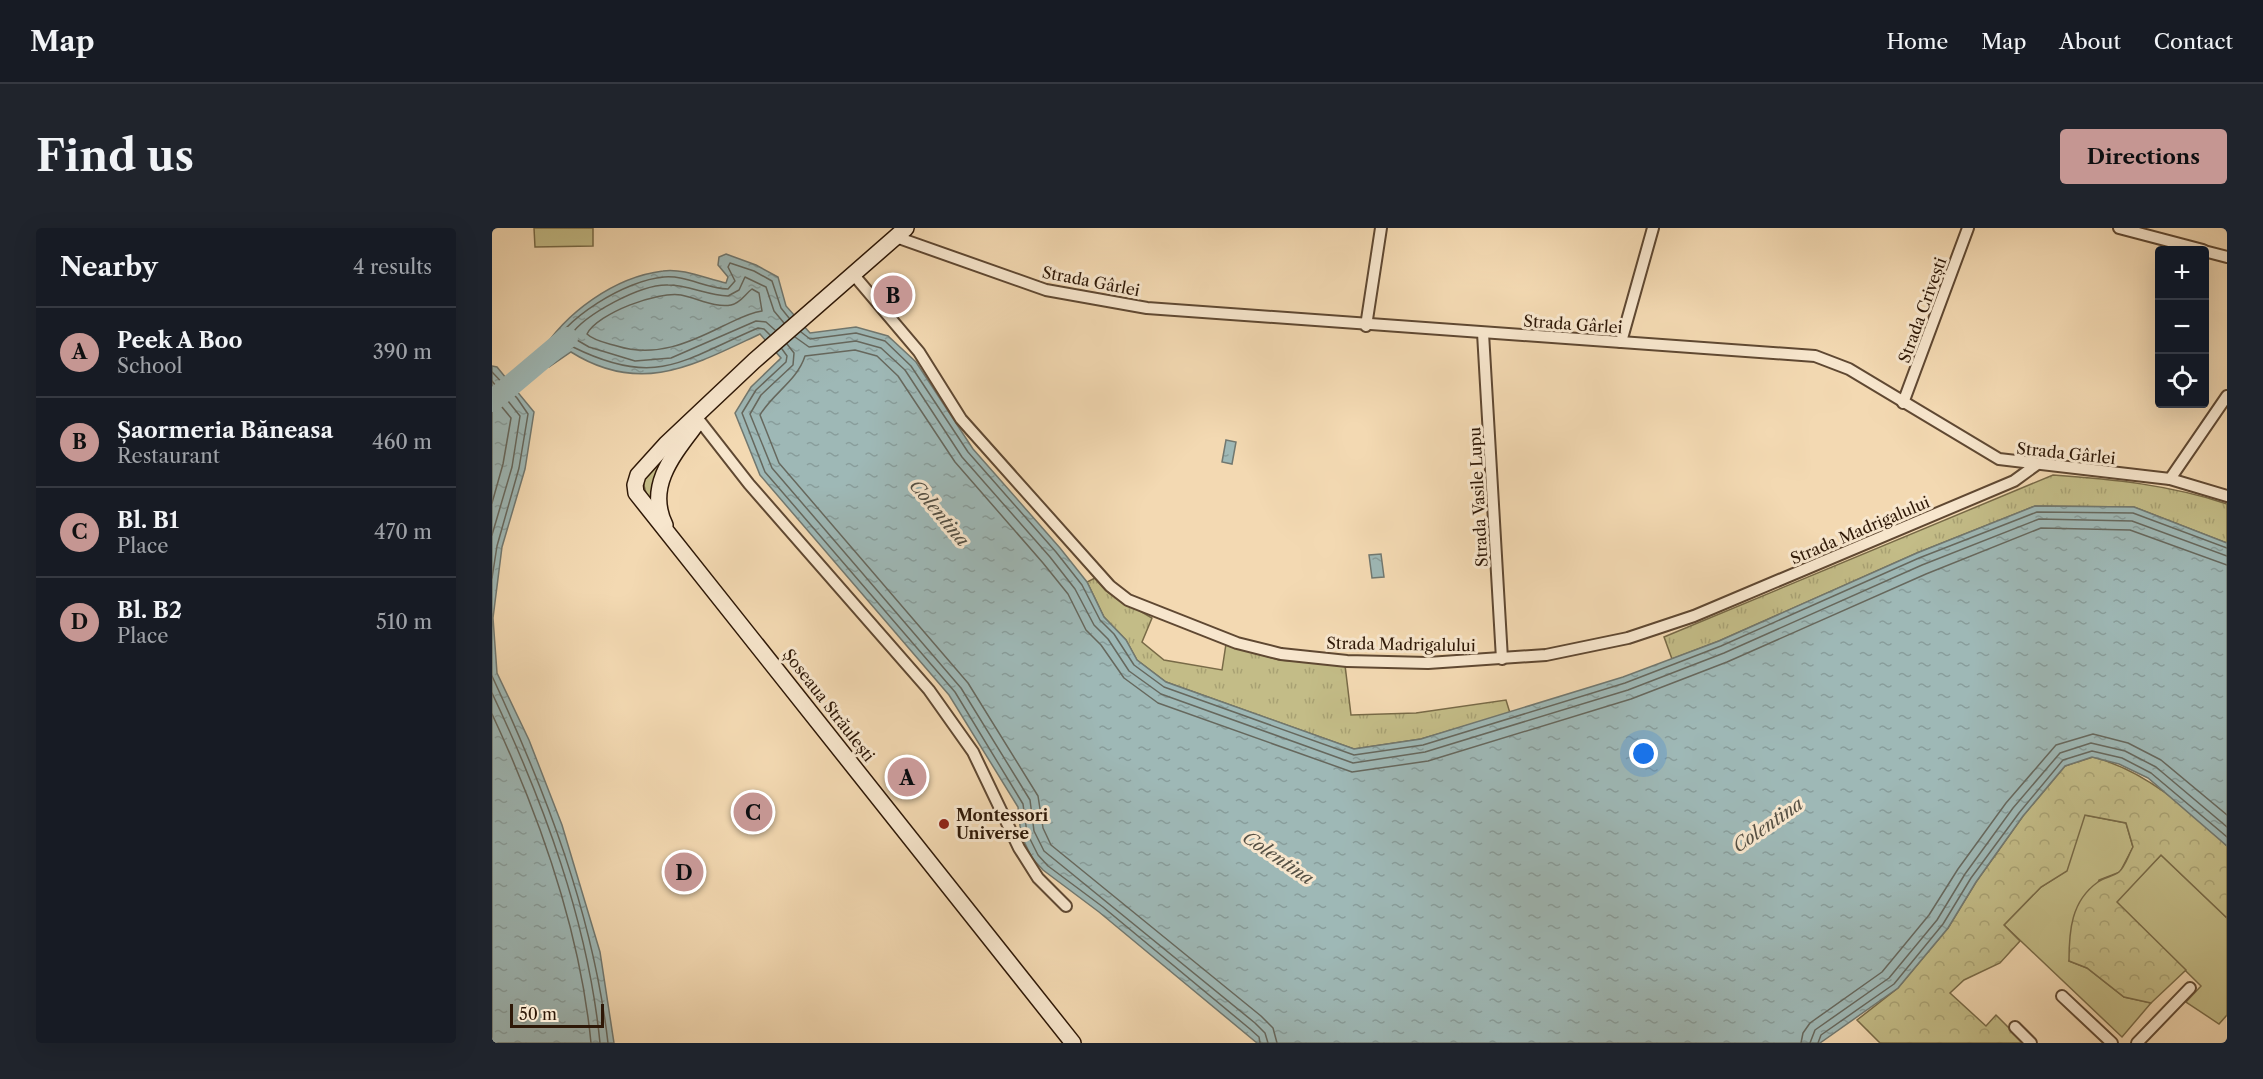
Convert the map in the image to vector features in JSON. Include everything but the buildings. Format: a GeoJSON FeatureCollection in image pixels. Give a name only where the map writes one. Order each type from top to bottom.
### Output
{"type":"FeatureCollection","features":[{"type":"Feature","properties":{"kind":"street"},"geometry":{"type":"LineString","coordinates":[[1366,326],[1381,228]]}},
{"type":"Feature","properties":{"kind":"street"},"geometry":{"type":"LineString","coordinates":[[1621,342],[1653,228]]}},
{"type":"Feature","properties":{"kind":"street","name":"Strada Crivești"},"geometry":{"type":"LineString","coordinates":[[1903,402],[1968,228]]}},
{"type":"Feature","properties":{"kind":"street"},"geometry":{"type":"LineString","coordinates":[[2119,228],[2186,246]]}},
{"type":"Feature","properties":{"kind":"street"},"geometry":{"type":"LineString","coordinates":[[668,531],[659,508],[661,483],[667,465],[699,420],[721,392],[754,360],[901,232]]}},
{"type":"Feature","properties":{"kind":"street","name":"Strada Gârlei"},"geometry":{"type":"LineString","coordinates":[[901,232],[1046,290],[1147,308],[1366,326],[1815,356],[1850,369],[1999,459],[2170,479],[2227,496]]}},
{"type":"Feature","properties":{"kind":"street"},"geometry":{"type":"LineString","coordinates":[[2209,252],[2227,257]]}},
{"type":"Feature","properties":{"kind":"street","name":"Strada Madrigalului"},"geometry":{"type":"LineString","coordinates":[[853,274],[919,352],[961,419],[1110,586],[1128,600],[1237,643],[1281,654],[1428,663],[1546,656],[1593,647],[1694,616],[2014,481],[2036,465]]}},
{"type":"Feature","properties":{"kind":"street","name":"Strada Vasile Lupu"},"geometry":{"type":"LineString","coordinates":[[1484,333],[1502,659]]}},
{"type":"Feature","properties":{"kind":"street","name":"Șoseaua Străulești"},"geometry":{"type":"LineString","coordinates":[[721,392],[653,456],[639,475],[635,485],[639,498],[668,531],[1073,1043]]}},
{"type":"Feature","properties":{"kind":"street"},"geometry":{"type":"LineString","coordinates":[[2170,479],[2227,396]]}},
{"type":"Feature","properties":{"kind":"street"},"geometry":{"type":"LineString","coordinates":[[699,420],[749,484],[928,690],[973,752],[1032,868],[1066,906]]}},
{"type":"Feature","properties":{"kind":"street"},"geometry":{"type":"LineString","coordinates":[[2137,1043],[2190,988]]}},
{"type":"Feature","properties":{"kind":"street"},"geometry":{"type":"LineString","coordinates":[[2062,996],[2112,1043]]}},
{"type":"Feature","properties":{"kind":"street"},"geometry":{"type":"LineString","coordinates":[[2015,1027],[2031,1043]]}},
{"type":"Feature","properties":{"kind":"green space"},"geometry":{"type":"Polygon","coordinates":[[[534,228],[593,228],[593,246],[535,247],[534,228]]]}},
{"type":"Feature","properties":{"kind":"green space"},"geometry":{"type":"Polygon","coordinates":[[[661,455],[666,458],[653,504],[644,483],[647,472],[661,455]]]}},
{"type":"Feature","properties":{"kind":"green space"},"geometry":{"type":"Polygon","coordinates":[[[2053,475],[2141,484],[2206,497],[2227,504],[2227,543],[2134,507],[2035,506],[1917,553],[1719,641],[1672,659],[1664,637],[2053,475]]]}},
{"type":"Feature","properties":{"kind":"green space"},"geometry":{"type":"Polygon","coordinates":[[[1095,578],[1109,593],[1152,618],[1142,642],[1164,660],[1222,670],[1226,644],[1279,660],[1345,665],[1351,715],[1416,713],[1506,700],[1510,713],[1421,739],[1354,749],[1166,682],[1137,660],[1126,640],[1104,617],[1087,582],[1095,578]]]}},
{"type":"Feature","properties":{"kind":"green space"},"geometry":{"type":"Polygon","coordinates":[[[2093,757],[2131,771],[2165,792],[2227,846],[2227,918],[2161,855],[2117,902],[2186,970],[2151,1003],[2124,997],[2087,968],[2069,961],[2073,917],[2082,898],[2098,882],[2119,872],[2133,847],[2126,823],[2085,815],[2067,871],[2041,887],[2004,925],[2020,941],[2000,963],[1964,980],[1950,993],[1986,1026],[1996,1015],[2024,1043],[1880,1043],[1857,1020],[1898,988],[1948,928],[1976,882],[2023,816],[2065,766],[2093,757]]]}},
{"type":"Feature","properties":{"kind":"green space"},"geometry":{"type":"Polygon","coordinates":[[[2084,815],[2126,823],[2133,847],[2120,872],[2099,880],[2069,961],[2087,968],[2124,997],[2151,1003],[2122,1037],[2004,925],[2041,887],[2066,871],[2084,815]]]}},
{"type":"Feature","properties":{"kind":"green space"},"geometry":{"type":"Polygon","coordinates":[[[2161,855],[2227,918],[2227,1015],[2219,1024],[2186,1002],[2201,986],[2116,902],[2161,855]]]}},
{"type":"Feature","properties":{"kind":"water"},"geometry":{"type":"Polygon","coordinates":[[[726,254],[756,265],[778,277],[786,306],[810,333],[856,327],[888,336],[916,362],[973,449],[1087,582],[1104,617],[1126,640],[1137,660],[1166,682],[1354,749],[1421,739],[1623,677],[1719,641],[1917,553],[2035,506],[2134,507],[2227,543],[2227,846],[2148,778],[2119,764],[2092,757],[2065,766],[2023,816],[1976,882],[1948,928],[1898,988],[1820,1043],[1257,1043],[1099,912],[1043,870],[1032,858],[1021,835],[1018,807],[949,695],[760,475],[735,413],[751,387],[781,358],[760,334],[690,365],[644,374],[621,372],[597,365],[571,352],[549,367],[540,354],[550,339],[577,311],[592,299],[627,281],[671,270],[726,283],[728,277],[718,265],[719,257],[726,254]]]}},
{"type":"Feature","properties":{"kind":"water"},"geometry":{"type":"Polygon","coordinates":[[[492,366],[497,367],[534,412],[525,469],[502,547],[493,618],[497,673],[529,740],[562,825],[600,952],[614,1043],[492,1043],[492,366]]]}},
{"type":"Feature","properties":{"kind":"water"},"geometry":{"type":"Polygon","coordinates":[[[1226,440],[1236,442],[1232,464],[1222,462],[1226,440]]]}},
{"type":"Feature","properties":{"kind":"water"},"geometry":{"type":"Polygon","coordinates":[[[1381,554],[1384,577],[1372,578],[1369,555],[1381,554]]]}},
{"type":"Feature","properties":{"kind":"waterway","name":"Colentina"},"geometry":{"type":"LineString","coordinates":[[492,401],[567,338]]}},
{"type":"Feature","properties":{"kind":"place","name":"Șaormeria Băneasa"},"geometry":{"type":"Point","coordinates":[893,295]}},
{"type":"Feature","properties":{"kind":"place","name":"Peek A Boo"},"geometry":{"type":"Point","coordinates":[907,777]}},
{"type":"Feature","properties":{"kind":"place","name":"Bl. B1"},"geometry":{"type":"Point","coordinates":[753,812]}},
{"type":"Feature","properties":{"kind":"place","name":"Montessori Universe"},"geometry":{"type":"Point","coordinates":[944,824]}},
{"type":"Feature","properties":{"kind":"place","name":"Bl. B2"},"geometry":{"type":"Point","coordinates":[684,872]}}]}
